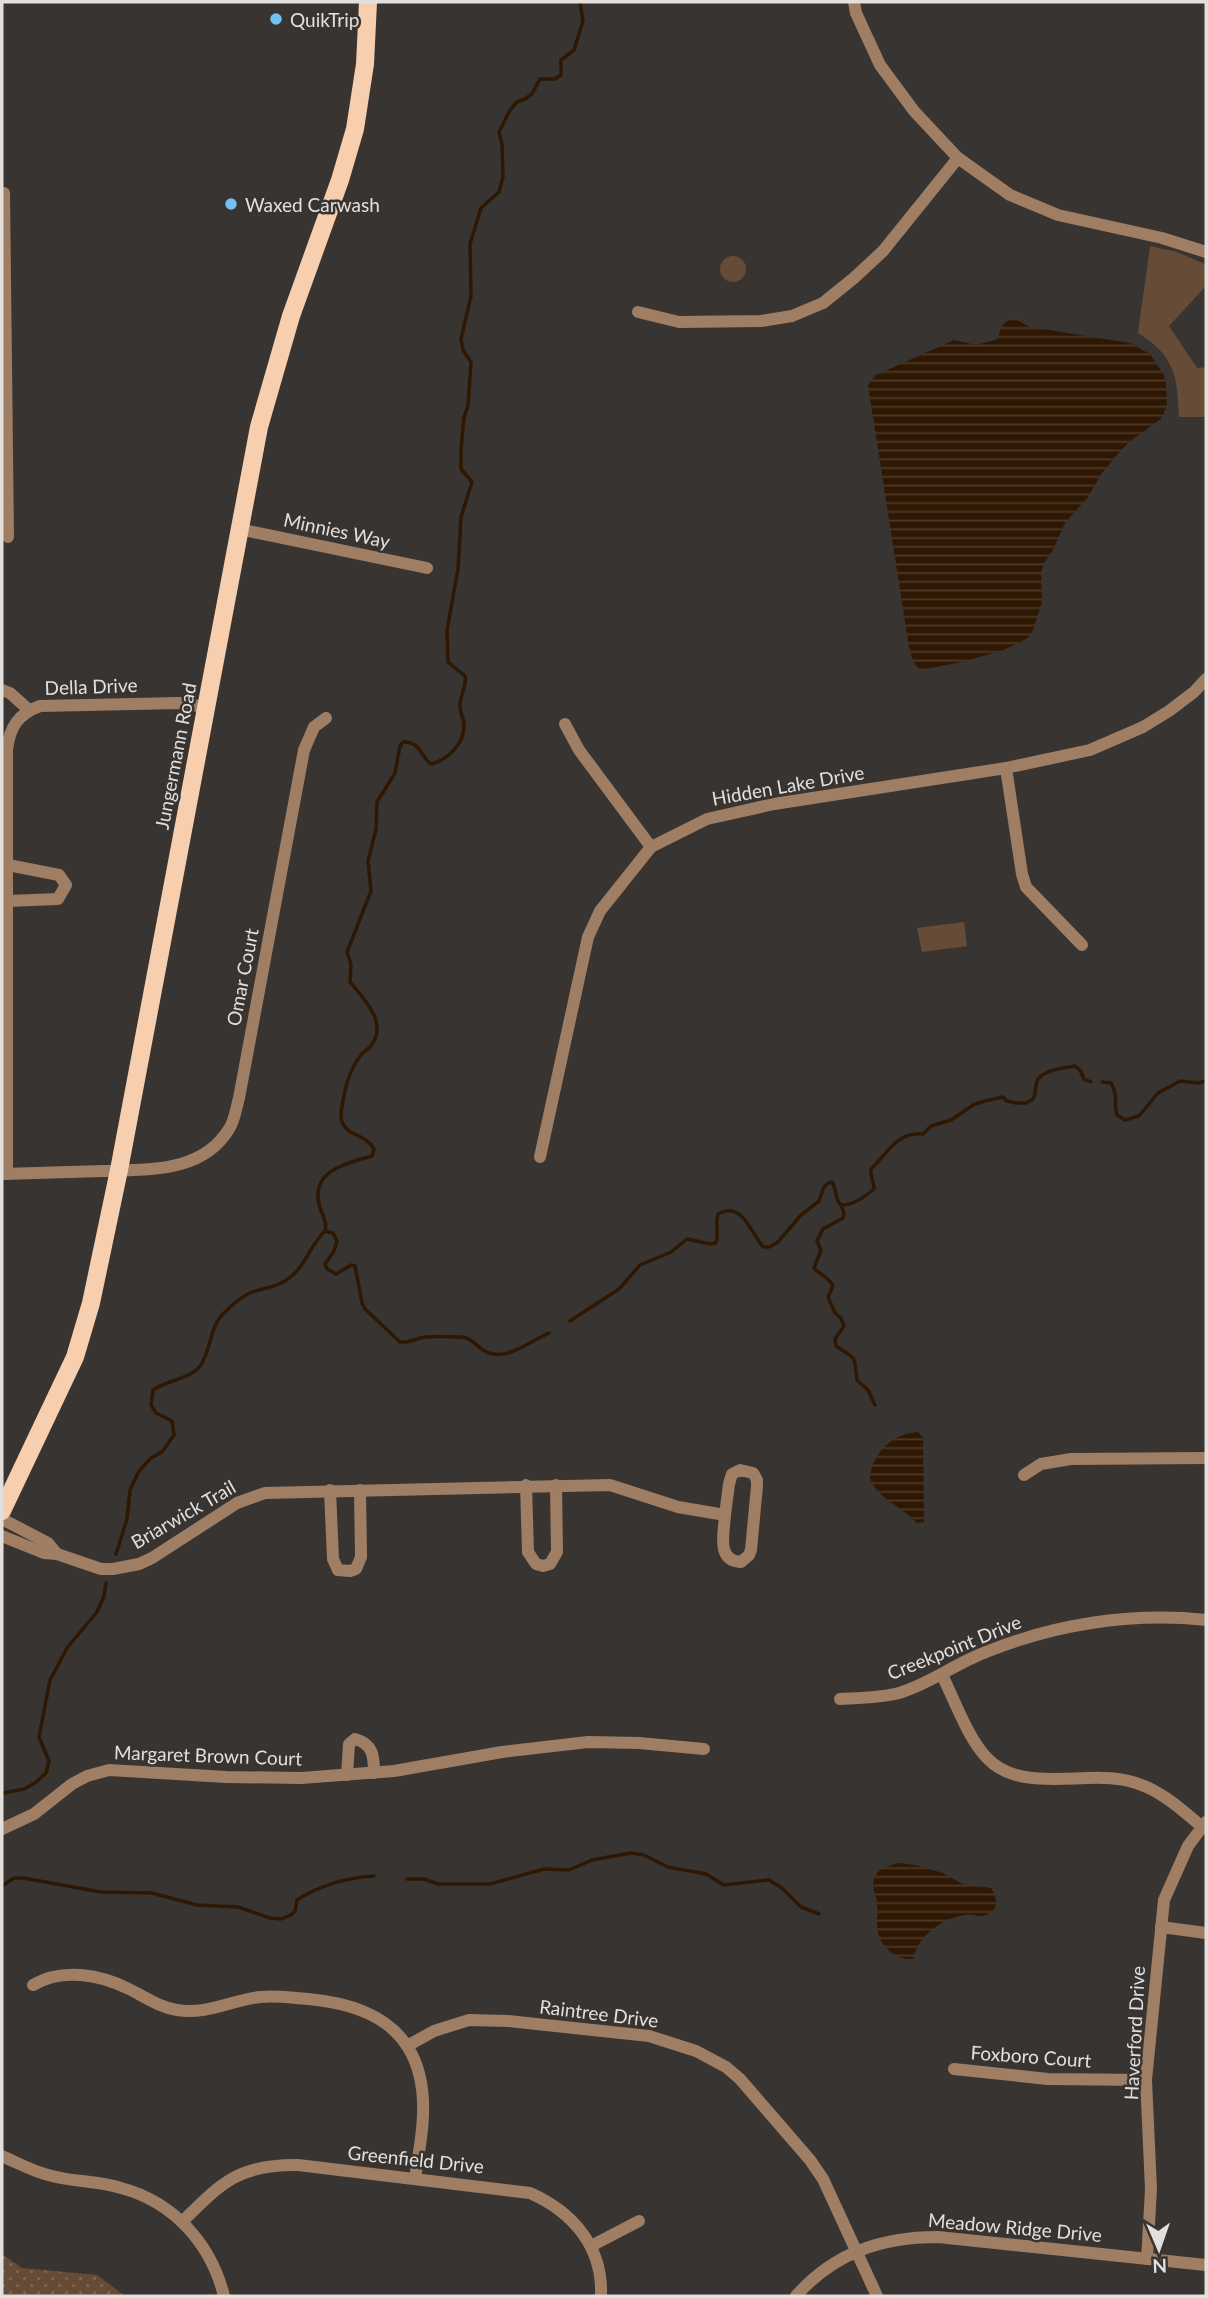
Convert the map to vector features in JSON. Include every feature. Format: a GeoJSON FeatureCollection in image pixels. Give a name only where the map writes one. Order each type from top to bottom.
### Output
{"type":"FeatureCollection","features":[{"type":"Feature","properties":{"kind":"main road","name":"Jungermann Road"},"geometry":{"type":"LineString","coordinates":[[2,1511],[75,1357],[85,1326],[119,1170],[259,427],[291,316],[340,180],[355,129],[365,73],[368,2]]}},
{"type":"Feature","properties":{"kind":"street"},"geometry":{"type":"LineString","coordinates":[[854,2],[856,13],[880,65],[914,111],[958,158],[1010,195],[1058,215],[1162,238],[1206,252]]}},
{"type":"Feature","properties":{"kind":"street"},"geometry":{"type":"LineString","coordinates":[[638,312],[679,322],[761,321],[792,316],[822,303],[883,251],[958,158]]}},
{"type":"Feature","properties":{"kind":"street"},"geometry":{"type":"LineString","coordinates":[[4,193],[4,388],[8,537]]}},
{"type":"Feature","properties":{"kind":"street","name":"Minnies Way"},"geometry":{"type":"LineString","coordinates":[[239,529],[427,568]]}},
{"type":"Feature","properties":{"kind":"street","name":"Hidden Lake Drive"},"geometry":{"type":"LineString","coordinates":[[540,1157],[589,937],[600,911],[651,847],[707,819],[761,807],[1006,768],[1090,750],[1143,727],[1194,692],[1206,679]]}},
{"type":"Feature","properties":{"kind":"street"},"geometry":{"type":"LineString","coordinates":[[2,690],[10,693],[29,710]]}},
{"type":"Feature","properties":{"kind":"street","name":"Della Drive"},"geometry":{"type":"LineString","coordinates":[[5,1174],[8,901],[6,726],[13,724],[29,710],[40,706],[179,703],[206,707]]}},
{"type":"Feature","properties":{"kind":"street","name":"Omar Court"},"geometry":{"type":"LineString","coordinates":[[5,1174],[159,1169],[187,1163],[210,1149],[230,1128],[239,1098],[304,750],[314,727],[326,718]]}},
{"type":"Feature","properties":{"kind":"street"},"geometry":{"type":"LineString","coordinates":[[565,724],[579,750],[651,847]]}},
{"type":"Feature","properties":{"kind":"street"},"geometry":{"type":"LineString","coordinates":[[1006,768],[1026,887],[1082,945]]}},
{"type":"Feature","properties":{"kind":"street"},"geometry":{"type":"LineString","coordinates":[[8,865],[59,875],[66,885],[58,899],[8,901]]}},
{"type":"Feature","properties":{"kind":"street"},"geometry":{"type":"LineString","coordinates":[[1024,1475],[1041,1464],[1071,1459],[1206,1458]]}},
{"type":"Feature","properties":{"kind":"street"},"geometry":{"type":"LineString","coordinates":[[740,1470],[754,1473],[757,1486],[751,1550],[741,1562],[727,1559],[723,1552],[725,1515],[732,1474],[740,1470]]}},
{"type":"Feature","properties":{"kind":"street"},"geometry":{"type":"LineString","coordinates":[[526,1485],[528,1552],[536,1564],[543,1566],[551,1564],[557,1552],[556,1485]]}},
{"type":"Feature","properties":{"kind":"street","name":"Briarwick Trail"},"geometry":{"type":"LineString","coordinates":[[2,1536],[44,1553],[57,1553],[101,1569],[113,1569],[139,1564],[152,1558],[250,1497],[279,1492],[330,1490],[610,1485],[678,1507],[725,1515]]}},
{"type":"Feature","properties":{"kind":"street"},"geometry":{"type":"LineString","coordinates":[[330,1490],[333,1559],[338,1570],[350,1572],[356,1569],[361,1557],[360,1490]]}},
{"type":"Feature","properties":{"kind":"street","name":"Briarwick Trail"},"geometry":{"type":"LineString","coordinates":[[2,1519],[48,1543],[57,1553]]}},
{"type":"Feature","properties":{"kind":"street","name":"Creekpoint Drive"},"geometry":{"type":"LineString","coordinates":[[841,1699],[898,1693],[942,1675],[983,1653],[1053,1629],[1111,1620],[1206,1620]]}},
{"type":"Feature","properties":{"kind":"street"},"geometry":{"type":"LineString","coordinates":[[942,1675],[983,1753],[1001,1768],[1024,1777],[1128,1780],[1167,1797],[1204,1824]]}},
{"type":"Feature","properties":{"kind":"street"},"geometry":{"type":"LineString","coordinates":[[347,1775],[349,1744],[355,1739],[370,1747],[373,1773]]}},
{"type":"Feature","properties":{"kind":"street","name":"Margaret Brown Court"},"geometry":{"type":"LineString","coordinates":[[2,1829],[34,1814],[72,1784],[87,1776],[109,1770],[267,1778],[347,1775],[418,1768],[534,1747],[588,1742],[704,1749]]}},
{"type":"Feature","properties":{"kind":"street","name":"Haverford Drive"},"geometry":{"type":"LineString","coordinates":[[1146,2259],[1152,2189],[1146,2080],[1164,1900],[1188,1846],[1204,1824]]}},
{"type":"Feature","properties":{"kind":"street"},"geometry":{"type":"LineString","coordinates":[[1161,1927],[1206,1933]]}},
{"type":"Feature","properties":{"kind":"street"},"geometry":{"type":"LineString","coordinates":[[33,1985],[56,1975],[86,1976],[114,1982],[155,2004],[179,2011],[206,2010],[261,1997],[278,1996],[343,2004],[376,2017],[399,2036],[417,2068],[424,2100],[415,2179]]}},
{"type":"Feature","properties":{"kind":"street","name":"Raintree Drive"},"geometry":{"type":"LineString","coordinates":[[407,2046],[454,2022],[488,2019],[649,2036],[696,2051],[726,2067],[740,2079],[810,2160],[833,2199],[877,2296]]}},
{"type":"Feature","properties":{"kind":"street","name":"Foxboro Court"},"geometry":{"type":"LineString","coordinates":[[954,2069],[1048,2079],[1146,2080]]}},
{"type":"Feature","properties":{"kind":"street"},"geometry":{"type":"LineString","coordinates":[[2,2156],[45,2175],[108,2185],[136,2193],[166,2208],[194,2234],[211,2258],[224,2296]]}},
{"type":"Feature","properties":{"kind":"street","name":"Greenfield Drive"},"geometry":{"type":"LineString","coordinates":[[182,2222],[229,2179],[259,2167],[298,2165],[530,2193],[545,2199],[580,2228],[591,2246],[599,2271],[601,2296]]}},
{"type":"Feature","properties":{"kind":"street"},"geometry":{"type":"LineString","coordinates":[[591,2246],[639,2221]]}},
{"type":"Feature","properties":{"kind":"street","name":"Meadow Ridge Drive"},"geometry":{"type":"LineString","coordinates":[[796,2296],[821,2272],[856,2251],[883,2241],[913,2237],[938,2237],[1206,2265]]}},
{"type":"Feature","properties":{"kind":"shaded area"},"geometry":{"type":"Polygon","coordinates":[[[1150,246],[1177,252],[1205,264],[1206,286],[1169,326],[1197,368],[1206,367],[1206,417],[1179,417],[1172,369],[1160,350],[1138,333],[1150,246]]]}},
{"type":"Feature","properties":{"kind":"shaded area"},"geometry":{"type":"Polygon","coordinates":[[[733,256],[742,260],[746,269],[742,278],[733,282],[724,278],[720,269],[724,260],[733,256]]]}},
{"type":"Feature","properties":{"kind":"shaded area"},"geometry":{"type":"Polygon","coordinates":[[[1014,318],[1030,327],[1130,343],[1150,354],[1164,375],[1167,406],[1161,419],[1129,442],[1117,455],[1102,473],[1088,497],[1065,523],[1044,563],[1041,573],[1042,602],[1028,638],[1004,650],[921,670],[914,663],[909,647],[868,385],[876,375],[954,340],[976,345],[998,339],[1002,326],[1014,318]]]}},
{"type":"Feature","properties":{"kind":"shaded area"},"geometry":{"type":"Polygon","coordinates":[[[964,922],[967,946],[922,952],[917,928],[964,922]]]}},
{"type":"Feature","properties":{"kind":"shaded area"},"geometry":{"type":"Polygon","coordinates":[[[918,1432],[923,1438],[924,1522],[917,1523],[885,1498],[870,1479],[874,1461],[885,1446],[900,1436],[918,1432]]]}},
{"type":"Feature","properties":{"kind":"shaded area"},"geometry":{"type":"Polygon","coordinates":[[[899,1863],[943,1873],[963,1884],[991,1888],[996,1900],[994,1910],[983,1916],[968,1915],[948,1920],[932,1929],[920,1943],[913,1959],[899,1957],[888,1950],[880,1939],[873,1882],[879,1871],[899,1863]]]}},
{"type":"Feature","properties":{"kind":"shaded area"},"geometry":{"type":"Polygon","coordinates":[[[2,2254],[22,2268],[97,2275],[125,2296],[2,2296],[2,2254]]]}},
{"type":"Feature","properties":{"kind":"waterway"},"geometry":{"type":"LineString","coordinates":[[325,1231],[325,1221],[319,1204],[318,1192],[321,1183],[326,1176],[343,1165],[372,1156],[374,1149],[366,1140],[344,1127],[341,1116],[345,1089],[352,1069],[376,1036],[377,1027],[372,1011],[350,982],[351,964],[347,952],[371,891],[368,861],[376,829],[377,802],[395,773],[403,742],[416,746],[431,764],[454,750],[464,731],[460,704],[465,676],[448,662],[447,630],[458,569],[461,517],[472,482],[461,469],[471,362],[463,350],[461,339],[471,296],[470,244],[481,208],[499,192],[503,177],[499,132],[510,110],[517,102],[532,94],[540,79],[555,79],[561,75],[561,60],[574,50],[583,21],[580,2]]}},
{"type":"Feature","properties":{"kind":"waterway"},"geometry":{"type":"LineString","coordinates":[[570,1321],[619,1289],[640,1265],[671,1252],[687,1239],[716,1243],[718,1214],[733,1211],[740,1215],[763,1247],[769,1247],[777,1243],[801,1215],[819,1201],[828,1183],[832,1182],[841,1205],[863,1198],[874,1189],[871,1169],[893,1145],[906,1136],[923,1134],[931,1126],[951,1120],[973,1105],[985,1101],[1003,1097],[1007,1101],[1026,1103],[1033,1099],[1040,1077],[1054,1070],[1075,1066],[1084,1079],[1091,1082]]}},
{"type":"Feature","properties":{"kind":"waterway"},"geometry":{"type":"LineString","coordinates":[[1102,1082],[1111,1083],[1115,1092],[1117,1115],[1125,1120],[1139,1116],[1158,1093],[1180,1081],[1206,1081]]}},
{"type":"Feature","properties":{"kind":"waterway"},"geometry":{"type":"LineString","coordinates":[[841,1205],[843,1218],[823,1229],[817,1241],[821,1250],[814,1268],[833,1286],[828,1297],[844,1326],[835,1339],[836,1346],[853,1358],[857,1380],[868,1390],[875,1405]]}},
{"type":"Feature","properties":{"kind":"waterway"},"geometry":{"type":"LineString","coordinates":[[116,1554],[127,1519],[130,1490],[139,1471],[151,1458],[162,1452],[174,1435],[172,1421],[156,1413],[151,1405],[153,1390],[196,1370],[204,1360],[215,1325],[224,1313],[254,1291],[276,1285],[292,1276],[325,1231],[333,1233],[337,1241],[325,1264],[327,1269],[336,1274],[351,1265],[355,1266],[365,1309],[400,1342],[426,1337],[464,1337],[491,1354],[500,1354],[517,1350],[549,1333]]}},
{"type":"Feature","properties":{"kind":"waterway"},"geometry":{"type":"LineString","coordinates":[[4,1793],[24,1789],[46,1773],[49,1761],[39,1737],[50,1680],[67,1648],[97,1612],[106,1583]]}},
{"type":"Feature","properties":{"kind":"waterway"},"geometry":{"type":"LineString","coordinates":[[407,1879],[424,1879],[438,1884],[490,1884],[544,1869],[569,1870],[592,1860],[631,1853],[644,1855],[668,1867],[706,1874],[724,1885],[769,1880],[782,1888],[801,1907],[819,1914]]}},
{"type":"Feature","properties":{"kind":"waterway"},"geometry":{"type":"LineString","coordinates":[[2,1886],[14,1878],[23,1878],[101,1892],[152,1893],[197,1905],[238,1907],[281,1919],[295,1911],[297,1900],[314,1890],[344,1880],[374,1876]]}},
{"type":"Feature","properties":{"kind":"place","name":"QuikTrip"},"geometry":{"type":"Point","coordinates":[276,19]}},
{"type":"Feature","properties":{"kind":"place","name":"Waxed Carwash"},"geometry":{"type":"Point","coordinates":[231,204]}}]}
